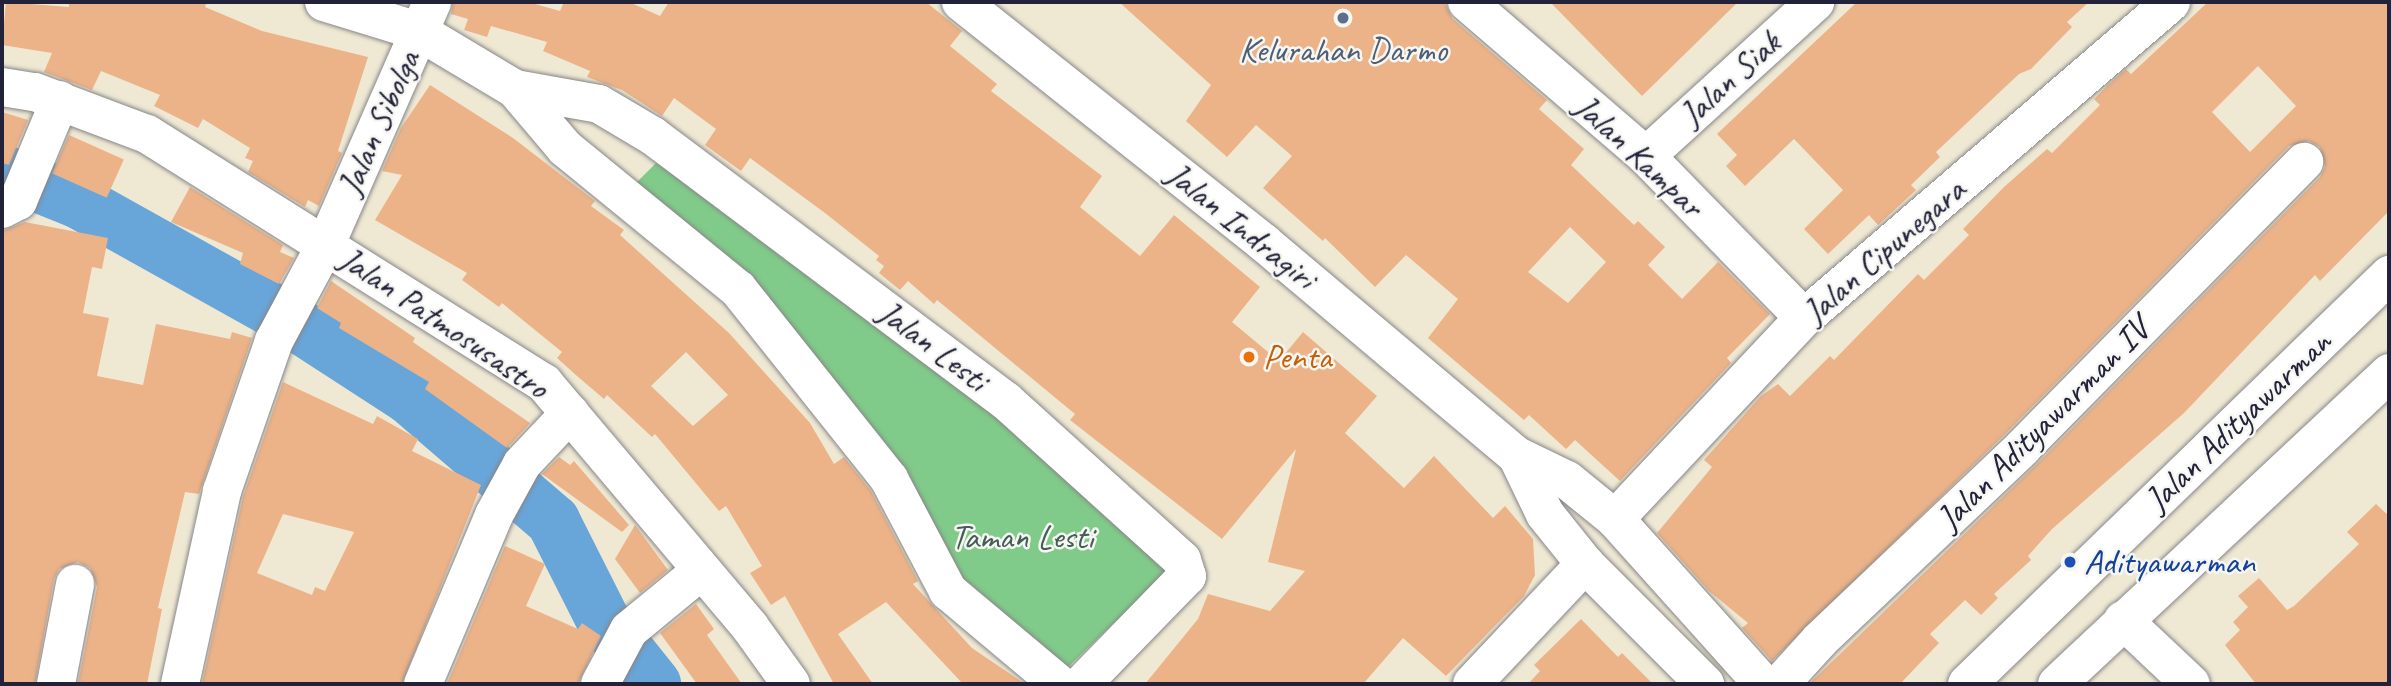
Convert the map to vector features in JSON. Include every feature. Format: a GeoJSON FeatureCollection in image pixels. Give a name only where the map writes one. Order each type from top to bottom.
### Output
{"type":"FeatureCollection","features":[{"type":"Feature","properties":{"kind":"street","name":"Jalan Lesti"},"geometry":{"type":"LineString","coordinates":[[324,2],[425,17],[515,89],[565,148],[738,289],[889,479],[948,591],[1059,684]]}},
{"type":"Feature","properties":{"kind":"street","name":"Jalan Indragiri"},"geometry":{"type":"LineString","coordinates":[[961,2],[1264,243],[1517,456],[1567,480],[1615,519],[1763,684]]}},
{"type":"Feature","properties":{"kind":"street","name":"Jalan Kampar"},"geometry":{"type":"LineString","coordinates":[[1467,2],[1646,156],[1804,318]]}},
{"type":"Feature","properties":{"kind":"street","name":"Jalan Siak"},"geometry":{"type":"LineString","coordinates":[[1646,156],[1815,2]]}},
{"type":"Feature","properties":{"kind":"street","name":"Jalan Cipunegara"},"geometry":{"type":"LineString","coordinates":[[1615,519],[1804,318],[2171,2]]}},
{"type":"Feature","properties":{"kind":"street","name":"Jalan Sibolga"},"geometry":{"type":"LineString","coordinates":[[180,684],[222,491],[274,341],[326,244],[425,17]]}},
{"type":"Feature","properties":{"kind":"street","name":"Jalan Patmosusastro"},"geometry":{"type":"LineString","coordinates":[[2,88],[60,100],[147,134],[544,383],[702,570],[791,684]]}},
{"type":"Feature","properties":{"kind":"street","name":"Jalan Lesti"},"geometry":{"type":"LineString","coordinates":[[515,89],[535,89],[599,104],[653,135],[1006,401],[1182,560],[1187,576],[1082,684]]}},
{"type":"Feature","properties":{"kind":"street"},"geometry":{"type":"LineString","coordinates":[[17,195],[60,100]]}},
{"type":"Feature","properties":{"kind":"street","name":"Jalan Adityawarman IV"},"geometry":{"type":"LineString","coordinates":[[1780,684],[1820,640],[2022,449],[2304,162]]}},
{"type":"Feature","properties":{"kind":"street","name":"Jalan Adityawarman"},"geometry":{"type":"LineString","coordinates":[[1967,684],[2389,275]]}},
{"type":"Feature","properties":{"kind":"street","name":"Jalan Adityawarman"},"geometry":{"type":"LineString","coordinates":[[2057,684],[2389,373]]}},
{"type":"Feature","properties":{"kind":"street"},"geometry":{"type":"LineString","coordinates":[[423,684],[494,515],[522,464],[570,413]]}},
{"type":"Feature","properties":{"kind":"street","name":"Jalan Indragiri"},"geometry":{"type":"LineString","coordinates":[[1517,456],[1545,514],[1585,564],[1705,684]]}},
{"type":"Feature","properties":{"kind":"street"},"geometry":{"type":"LineString","coordinates":[[1472,684],[1585,564]]}},
{"type":"Feature","properties":{"kind":"street"},"geometry":{"type":"LineString","coordinates":[[603,677],[629,630],[702,570]]}},
{"type":"Feature","properties":{"kind":"street"},"geometry":{"type":"LineString","coordinates":[[56,684],[75,584]]}},
{"type":"Feature","properties":{"kind":"street"},"geometry":{"type":"LineString","coordinates":[[2123,620],[2191,684]]}},
{"type":"Feature","properties":{"kind":"green space","name":"Taman Lesti"},"geometry":{"type":"Polygon","coordinates":[[[656,163],[682,175],[984,402],[1167,572],[1064,671],[963,584],[636,183],[656,163]]]}},
{"type":"Feature","properties":{"kind":"building"},"geometry":{"type":"Polygon","coordinates":[[[6,2],[69,7],[69,2],[207,2],[205,7],[262,31],[368,57],[338,151],[342,153],[319,206],[308,200],[305,207],[248,172],[253,161],[245,158],[250,148],[203,119],[198,128],[154,106],[160,95],[101,71],[92,90],[44,72],[52,53],[2,45],[6,2]]]}},
{"type":"Feature","properties":{"kind":"building"},"geometry":{"type":"Polygon","coordinates":[[[453,2],[528,2],[560,11],[564,2],[629,2],[660,16],[669,2],[926,2],[962,31],[950,46],[997,84],[991,91],[1102,176],[1080,207],[1140,256],[1174,215],[1260,287],[1232,322],[1279,361],[1303,332],[1377,396],[1345,433],[1404,488],[1434,456],[1493,518],[1505,506],[1533,539],[1535,575],[1524,596],[1446,676],[1403,638],[1363,684],[1145,684],[1198,619],[1208,594],[1270,611],[1305,571],[1268,562],[1296,449],[1222,539],[1070,420],[1075,414],[937,300],[934,304],[908,281],[900,290],[879,273],[884,266],[876,260],[879,256],[825,213],[750,158],[741,171],[705,145],[716,129],[674,98],[662,116],[622,90],[587,77],[590,71],[543,51],[547,42],[491,26],[487,37],[464,30],[468,19],[451,14],[453,2]]]}},
{"type":"Feature","properties":{"kind":"building"},"geometry":{"type":"Polygon","coordinates":[[[1119,2],[1444,2],[1453,19],[1547,100],[1539,109],[1584,149],[1571,165],[1634,225],[1638,221],[1665,247],[1648,265],[1682,299],[1718,262],[1770,314],[1727,358],[1731,363],[1620,481],[1575,440],[1566,449],[1529,415],[1524,420],[1428,338],[1458,299],[1406,255],[1375,287],[1325,238],[1323,241],[1263,188],[1292,156],[1256,125],[1227,157],[1186,121],[1211,85],[1119,2]],[[1570,227],[1528,272],[1568,303],[1606,262],[1570,227]]]}},
{"type":"Feature","properties":{"kind":"building"},"geometry":{"type":"Polygon","coordinates":[[[1550,2],[1738,2],[1642,96],[1550,2]]]}},
{"type":"Feature","properties":{"kind":"building"},"geometry":{"type":"Polygon","coordinates":[[[1857,2],[2089,2],[2067,22],[2072,27],[2031,69],[2019,74],[1936,152],[1940,157],[1911,185],[1916,190],[1878,225],[1869,215],[1828,254],[1804,229],[1843,190],[1794,139],[1745,186],[1726,166],[1737,155],[1717,134],[1857,2]]]}},
{"type":"Feature","properties":{"kind":"building"},"geometry":{"type":"Polygon","coordinates":[[[2208,2],[2389,2],[2389,211],[2320,281],[2315,275],[2184,413],[2051,530],[2028,556],[2031,560],[1994,594],[1998,598],[1981,615],[1965,600],[1930,634],[1939,643],[1900,684],[1809,684],[2038,463],[2320,177],[2325,167],[2320,147],[2309,141],[2289,146],[2007,432],[1772,661],[1742,628],[1748,623],[1709,591],[1657,533],[1712,467],[1704,460],[1761,396],[1778,384],[1790,396],[1830,356],[1834,360],[1918,274],[1924,280],[1969,235],[1963,229],[2004,187],[2047,149],[2052,153],[2100,105],[2094,99],[2108,85],[2126,69],[2131,74],[2208,2]],[[2258,66],[2212,112],[2250,152],[2296,106],[2258,66]]]}},
{"type":"Feature","properties":{"kind":"building"},"geometry":{"type":"Polygon","coordinates":[[[430,85],[513,138],[595,201],[591,206],[624,230],[620,235],[729,333],[810,423],[834,464],[844,457],[871,491],[918,581],[913,584],[972,648],[1025,684],[963,684],[886,602],[838,634],[873,684],[834,684],[785,596],[771,605],[750,573],[762,566],[726,506],[719,511],[655,434],[652,437],[607,395],[604,399],[577,376],[557,358],[562,352],[502,303],[499,307],[462,280],[467,273],[375,220],[402,175],[382,171],[401,128],[430,85]],[[686,352],[651,386],[693,426],[728,395],[686,352]]]}},
{"type":"Feature","properties":{"kind":"building"},"geometry":{"type":"Polygon","coordinates":[[[2,112],[28,120],[9,165],[2,163],[2,112]]]}},
{"type":"Feature","properties":{"kind":"building"},"geometry":{"type":"Polygon","coordinates":[[[69,135],[124,159],[107,198],[52,173],[69,135]]]}},
{"type":"Feature","properties":{"kind":"building"},"geometry":{"type":"Polygon","coordinates":[[[190,187],[283,245],[280,252],[294,258],[279,284],[240,264],[243,253],[171,222],[190,187]]]}},
{"type":"Feature","properties":{"kind":"building"},"geometry":{"type":"Polygon","coordinates":[[[25,222],[108,238],[102,269],[92,267],[83,313],[109,318],[97,376],[143,385],[156,324],[230,339],[232,332],[252,338],[199,494],[185,492],[158,608],[162,609],[147,684],[78,684],[97,587],[90,568],[78,562],[59,569],[54,579],[35,684],[2,684],[2,231],[25,222]]]}},
{"type":"Feature","properties":{"kind":"building"},"geometry":{"type":"Polygon","coordinates":[[[331,281],[415,338],[413,342],[530,423],[507,448],[425,389],[429,382],[339,328],[341,323],[317,308],[331,281]]]}},
{"type":"Feature","properties":{"kind":"building"},"geometry":{"type":"Polygon","coordinates":[[[283,382],[373,424],[377,416],[418,439],[412,451],[481,485],[402,684],[202,684],[243,497],[283,382]],[[283,514],[257,573],[312,595],[315,587],[325,591],[354,532],[283,514]]]}},
{"type":"Feature","properties":{"kind":"building"},"geometry":{"type":"Polygon","coordinates":[[[559,457],[570,465],[574,461],[629,525],[622,532],[542,474],[559,457]]]}},
{"type":"Feature","properties":{"kind":"building"},"geometry":{"type":"Polygon","coordinates":[[[2376,504],[2389,516],[2389,684],[2256,684],[2225,645],[2240,630],[2233,622],[2248,607],[2238,596],[2259,578],[2287,610],[2294,606],[2359,544],[2347,532],[2376,504]]]}},
{"type":"Feature","properties":{"kind":"building"},"geometry":{"type":"Polygon","coordinates":[[[635,525],[668,570],[640,593],[615,559],[635,525]]]}},
{"type":"Feature","properties":{"kind":"building"},"geometry":{"type":"Polygon","coordinates":[[[505,546],[545,564],[526,606],[578,629],[582,623],[601,636],[578,684],[447,684],[505,546]]]}},
{"type":"Feature","properties":{"kind":"building"},"geometry":{"type":"Polygon","coordinates":[[[696,604],[714,629],[707,635],[742,684],[697,684],[660,633],[696,604]]]}},
{"type":"Feature","properties":{"kind":"building"},"geometry":{"type":"Polygon","coordinates":[[[1581,619],[1618,657],[1622,653],[1653,684],[1528,684],[1540,671],[1534,665],[1581,619]]]}},
{"type":"Feature","properties":{"kind":"waterway"},"geometry":{"type":"LineString","coordinates":[[2,171],[79,202],[290,320],[410,398],[553,521],[603,620],[654,684]]}},
{"type":"Feature","properties":{"kind":"place","name":"Kelurahan Darmo"},"geometry":{"type":"Point","coordinates":[1343,18]}},
{"type":"Feature","properties":{"kind":"place","name":"Penta"},"geometry":{"type":"Point","coordinates":[1249,357]}},
{"type":"Feature","properties":{"kind":"place","name":"Adityawarman"},"geometry":{"type":"Point","coordinates":[2070,562]}}]}
